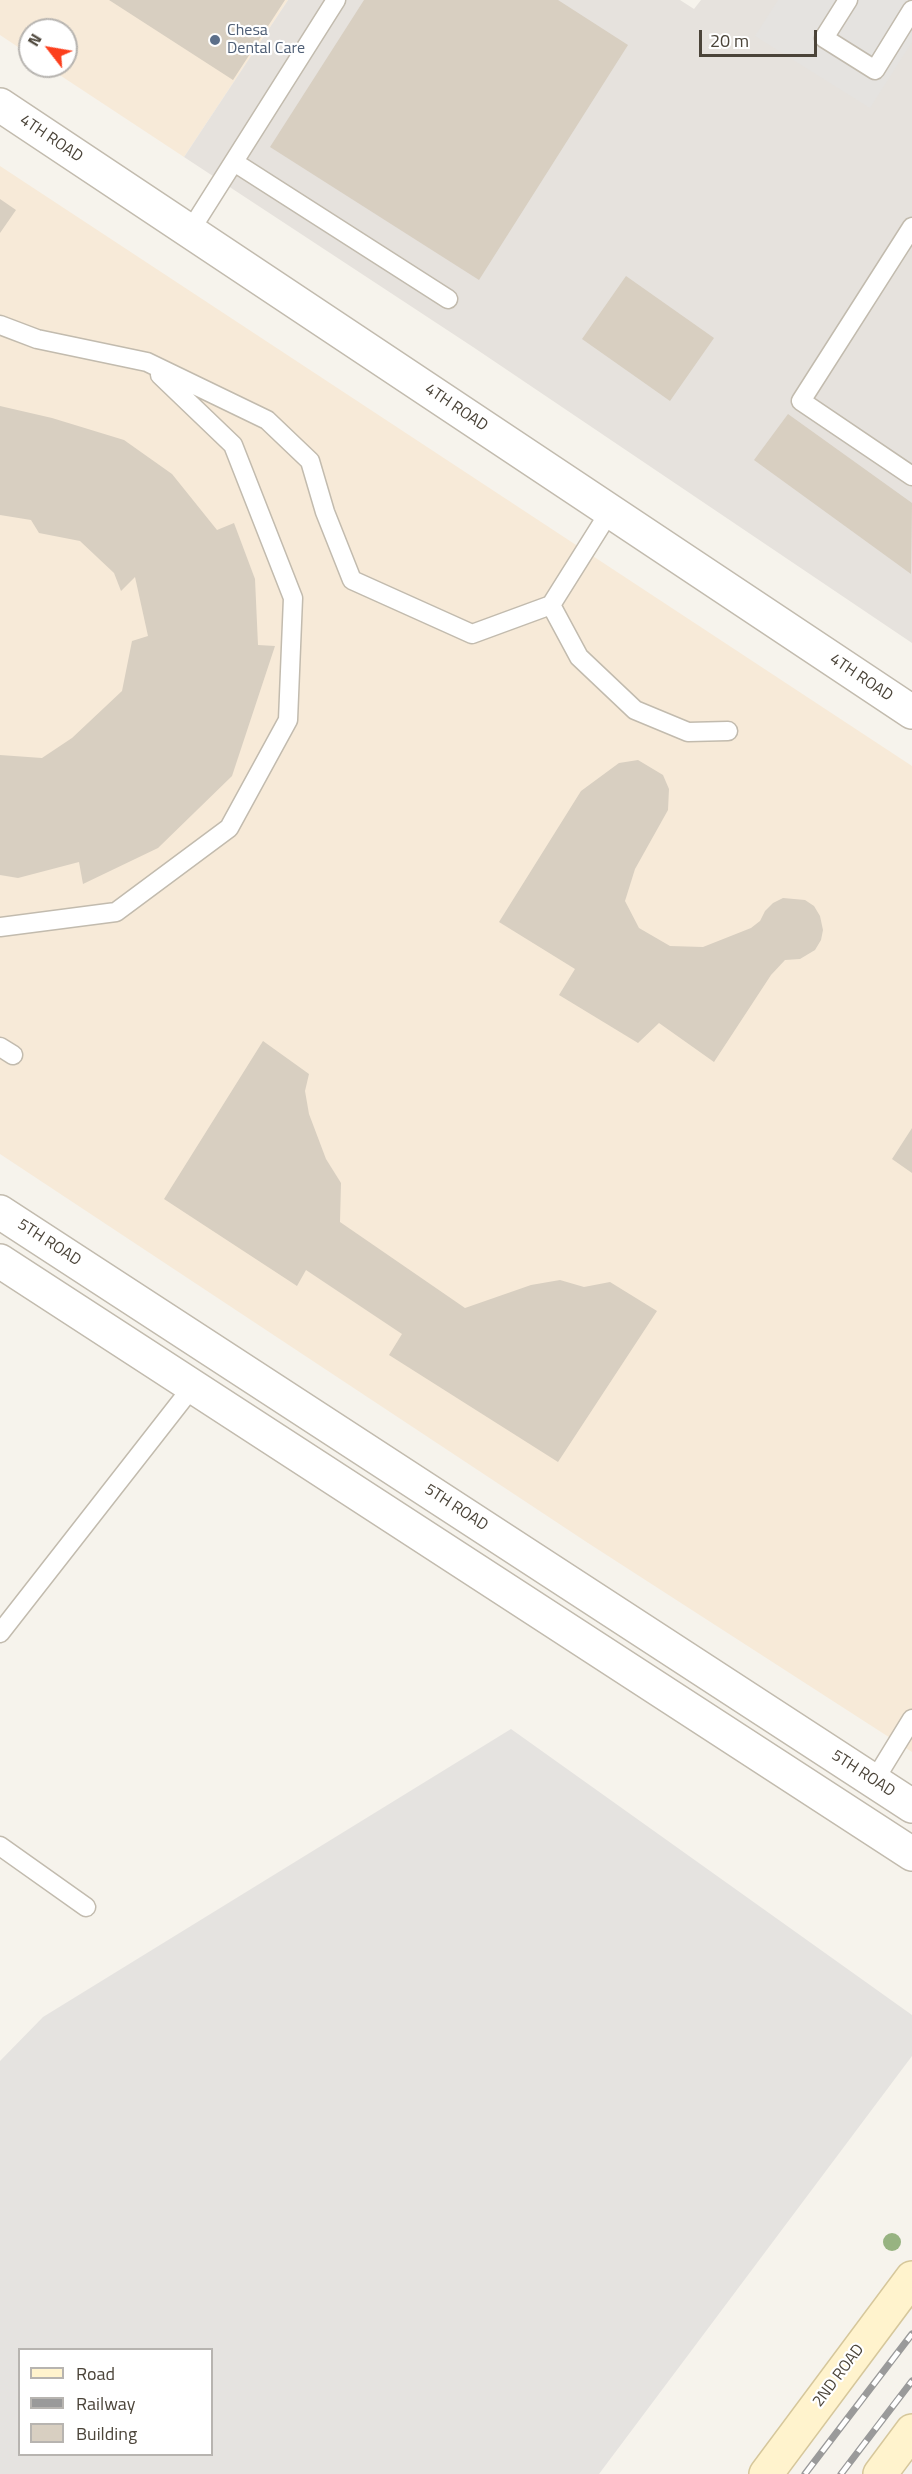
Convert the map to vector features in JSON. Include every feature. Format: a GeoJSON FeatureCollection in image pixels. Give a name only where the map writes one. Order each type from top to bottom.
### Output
{"type":"FeatureCollection","features":[{"type":"Feature","properties":{"kind":"main road","name":"2ND ROAD"},"geometry":{"type":"LineString","coordinates":[[766,2474],[912,2278]]}},
{"type":"Feature","properties":{"kind":"main road"},"geometry":{"type":"LineString","coordinates":[[880,2474],[912,2431]]}},
{"type":"Feature","properties":{"kind":"street","name":"4TH ROAD"},"geometry":{"type":"LineString","coordinates":[[0,105],[912,712]]}},
{"type":"Feature","properties":{"kind":"street","name":"5TH ROAD"},"geometry":{"type":"LineString","coordinates":[[0,1212],[912,1806]]}},
{"type":"Feature","properties":{"kind":"street"},"geometry":{"type":"LineString","coordinates":[[0,1260],[912,1854]]}},
{"type":"Feature","properties":{"kind":"street"},"geometry":{"type":"LineString","coordinates":[[129,1345],[152,1311]]}},
{"type":"Feature","properties":{"kind":"street"},"geometry":{"type":"LineString","coordinates":[[330,1475],[353,1441]]}},
{"type":"Feature","properties":{"kind":"lane"},"geometry":{"type":"LineString","coordinates":[[190,231],[336,0]]}},
{"type":"Feature","properties":{"kind":"lane"},"geometry":{"type":"LineString","coordinates":[[848,0],[824,38],[875,70],[912,10]]}},
{"type":"Feature","properties":{"kind":"lane"},"geometry":{"type":"LineString","coordinates":[[234,162],[448,299]]}},
{"type":"Feature","properties":{"kind":"lane"},"geometry":{"type":"LineString","coordinates":[[912,227],[801,401],[912,476]]}},
{"type":"Feature","properties":{"kind":"lane"},"geometry":{"type":"LineString","coordinates":[[0,325],[37,339],[147,362],[267,420],[310,460],[325,512],[352,580],[472,634],[551,605],[610,511]]}},
{"type":"Feature","properties":{"kind":"lane"},"geometry":{"type":"LineString","coordinates":[[0,927],[116,912],[229,828],[288,720],[293,598],[234,445],[147,362]]}},
{"type":"Feature","properties":{"kind":"lane"},"geometry":{"type":"LineString","coordinates":[[551,605],[579,657],[635,710],[688,732],[728,731]]}},
{"type":"Feature","properties":{"kind":"lane"},"geometry":{"type":"LineString","coordinates":[[0,1633],[193,1386]]}},
{"type":"Feature","properties":{"kind":"lane"},"geometry":{"type":"LineString","coordinates":[[874,1781],[912,1719]]}},
{"type":"Feature","properties":{"kind":"lane"},"geometry":{"type":"LineString","coordinates":[[0,1846],[86,1907]]}},
{"type":"Feature","properties":{"kind":"shaded area"},"geometry":{"type":"Polygon","coordinates":[[[0,0],[288,0],[184,157],[64,78],[78,78],[78,18],[18,18],[18,47],[0,35],[0,0]]]}},
{"type":"Feature","properties":{"kind":"shaded area"},"geometry":{"type":"Polygon","coordinates":[[[288,0],[680,0],[694,9],[701,0],[912,0],[912,643],[473,347],[184,157],[288,0]]]}},
{"type":"Feature","properties":{"kind":"shaded area"},"geometry":{"type":"Polygon","coordinates":[[[778,0],[912,0],[912,42],[870,108],[755,36],[778,0]]]}},
{"type":"Feature","properties":{"kind":"shaded area"},"geometry":{"type":"Polygon","coordinates":[[[0,166],[912,766],[912,1752],[588,1543],[0,1154],[0,166]]]}},
{"type":"Feature","properties":{"kind":"shaded area"},"geometry":{"type":"Polygon","coordinates":[[[511,1729],[912,2015],[912,2056],[599,2474],[0,2474],[0,2061],[43,2017],[511,1729]]]}},
{"type":"Feature","properties":{"kind":"building","name":"Chesa Dental Care"},"geometry":{"type":"Polygon","coordinates":[[[109,0],[285,0],[233,80],[109,0]]]}},
{"type":"Feature","properties":{"kind":"building"},"geometry":{"type":"Polygon","coordinates":[[[364,0],[558,0],[628,45],[479,280],[270,147],[364,0]]]}},
{"type":"Feature","properties":{"kind":"building"},"geometry":{"type":"Polygon","coordinates":[[[0,199],[16,210],[0,233],[0,199]]]}},
{"type":"Feature","properties":{"kind":"building"},"geometry":{"type":"Polygon","coordinates":[[[626,276],[714,338],[670,401],[582,339],[626,276]]]}},
{"type":"Feature","properties":{"kind":"building"},"geometry":{"type":"Polygon","coordinates":[[[0,406],[52,418],[124,440],[172,474],[217,530],[234,523],[255,579],[258,645],[275,646],[232,776],[158,848],[83,884],[79,862],[18,878],[0,875],[0,755],[42,758],[72,738],[122,691],[132,641],[148,636],[135,577],[121,591],[114,573],[80,541],[39,533],[31,520],[0,515],[0,406]]]}},
{"type":"Feature","properties":{"kind":"building"},"geometry":{"type":"Polygon","coordinates":[[[788,414],[912,503],[911,574],[754,460],[788,414]]]}},
{"type":"Feature","properties":{"kind":"building"},"geometry":{"type":"Polygon","coordinates":[[[638,760],[663,775],[669,789],[668,810],[635,869],[625,901],[639,928],[670,946],[703,947],[751,928],[760,921],[765,911],[773,903],[783,898],[805,900],[814,906],[820,916],[823,930],[821,940],[815,950],[800,959],[785,960],[771,975],[714,1062],[659,1023],[638,1043],[559,995],[575,969],[499,922],[581,791],[619,763],[638,760]]]}},
{"type":"Feature","properties":{"kind":"building"},"geometry":{"type":"Polygon","coordinates":[[[263,1041],[309,1074],[305,1091],[309,1114],[326,1159],[341,1183],[340,1222],[465,1308],[531,1285],[560,1280],[584,1287],[610,1282],[657,1311],[558,1462],[389,1355],[402,1334],[306,1270],[297,1286],[164,1199],[263,1041]]]}},
{"type":"Feature","properties":{"kind":"building"},"geometry":{"type":"Polygon","coordinates":[[[912,1128],[912,1173],[892,1159],[912,1128]]]}},
{"type":"Feature","properties":{"kind":"railway"},"geometry":{"type":"LineString","coordinates":[[805,2474],[912,2334]]}},
{"type":"Feature","properties":{"kind":"railway"},"geometry":{"type":"LineString","coordinates":[[841,2474],[912,2381]]}},
{"type":"Feature","properties":{"kind":"place","name":"Chesa Dental Care"},"geometry":{"type":"Point","coordinates":[215,40]}}]}
